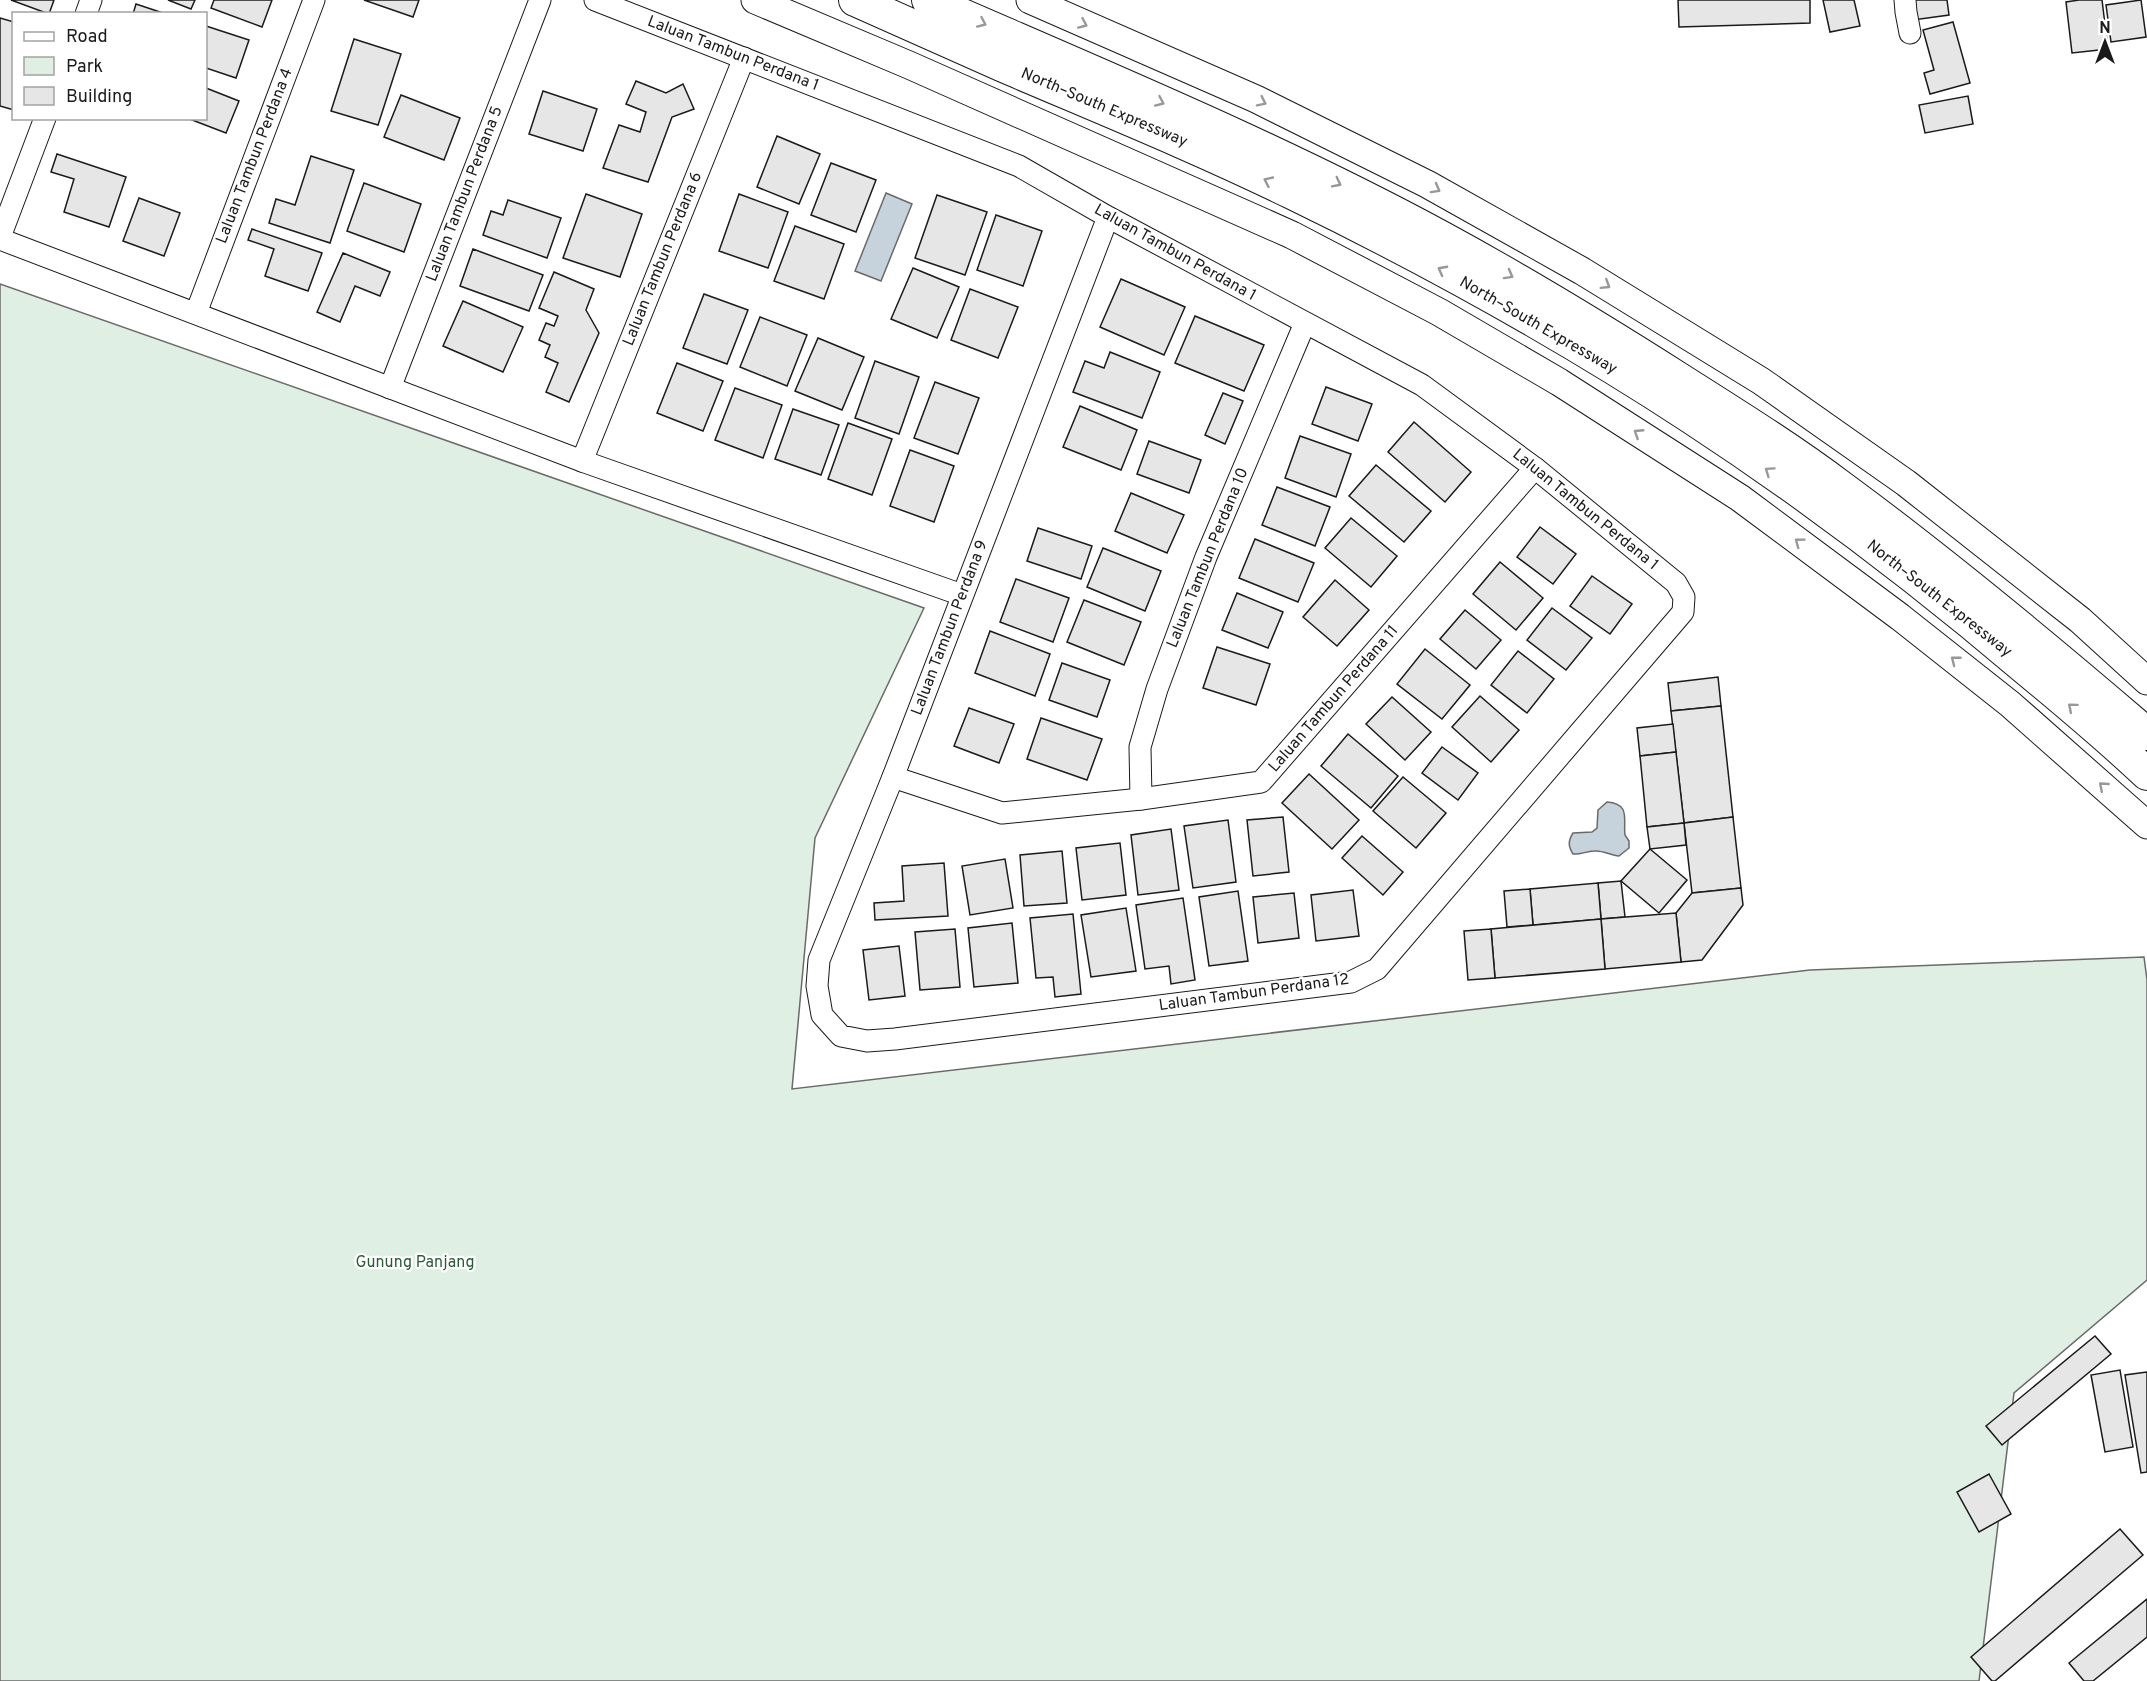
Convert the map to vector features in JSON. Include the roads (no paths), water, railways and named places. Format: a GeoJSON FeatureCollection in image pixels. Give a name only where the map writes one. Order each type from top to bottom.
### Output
{"type":"FeatureCollection","features":[{"type":"Feature","properties":{"kind":"highway","name":"North–South Expressway"},"geometry":{"type":"LineString","coordinates":[[855,0],[999,64],[1199,148],[1295,194],[1458,279],[1572,344],[1692,418],[1829,513],[1970,622],[2115,743],[2147,774]]}},
{"type":"Feature","properties":{"kind":"highway","name":"North–South Expressway"},"geometry":{"type":"LineString","coordinates":[[928,0],[1316,172],[1443,238],[1596,326],[1731,412],[1837,484],[2042,643],[2147,734]]}},
{"type":"Feature","properties":{"kind":"main road"},"geometry":{"type":"LineString","coordinates":[[755,0],[909,65],[1292,235],[1439,312],[1559,382],[1740,498],[1900,617],[2010,704],[2147,825]]}},
{"type":"Feature","properties":{"kind":"main road"},"geometry":{"type":"LineString","coordinates":[[1030,0],[1256,99],[1427,184],[1582,271],[1761,381],[1906,483],[2080,620],[2147,681]]}},
{"type":"Feature","properties":{"kind":"street","name":"Laluan Tambun Perdana 4"},"geometry":{"type":"LineString","coordinates":[[196,313],[314,0]]}},
{"type":"Feature","properties":{"kind":"street","name":"Laluan Tambun Perdana 5"},"geometry":{"type":"LineString","coordinates":[[390,388],[540,0]]}},
{"type":"Feature","properties":{"kind":"street","name":"Laluan Tambun Perdana 1"},"geometry":{"type":"LineString","coordinates":[[595,0],[1019,166],[1108,218],[1422,385],[1535,468],[1676,583],[1684,597],[1683,612]]}},
{"type":"Feature","properties":{"kind":"street"},"geometry":{"type":"LineString","coordinates":[[1905,0],[1910,33]]}},
{"type":"Feature","properties":{"kind":"street","name":"Laluan Tambun Perdana 6"},"geometry":{"type":"LineString","coordinates":[[582,461],[744,58]]}},
{"type":"Feature","properties":{"kind":"street"},"geometry":{"type":"LineString","coordinates":[[44,120],[0,238],[582,461],[962,595]]}},
{"type":"Feature","properties":{"kind":"street","name":"Laluan Tambun Perdana 9"},"geometry":{"type":"LineString","coordinates":[[841,1036],[822,1015],[817,986],[819,960],[893,777],[1108,218]]}},
{"type":"Feature","properties":{"kind":"street","name":"Laluan Tambun Perdana 10"},"geometry":{"type":"LineString","coordinates":[[1141,799],[1140,747],[1157,689],[1206,557],[1305,324]]}},
{"type":"Feature","properties":{"kind":"street","name":"Laluan Tambun Perdana 11"},"geometry":{"type":"LineString","coordinates":[[893,777],[1002,813],[1141,799],[1261,782],[1535,468]]}},
{"type":"Feature","properties":{"kind":"street","name":"Laluan Tambun Perdana 12"},"geometry":{"type":"LineString","coordinates":[[841,1036],[867,1041],[895,1039],[1351,982],[1377,969],[1683,612]]}},
{"type":"Feature","properties":{"kind":"park label","name":"Gunung Panjang"},"geometry":{"type":"Point","coordinates":[415,1263]}}]}
